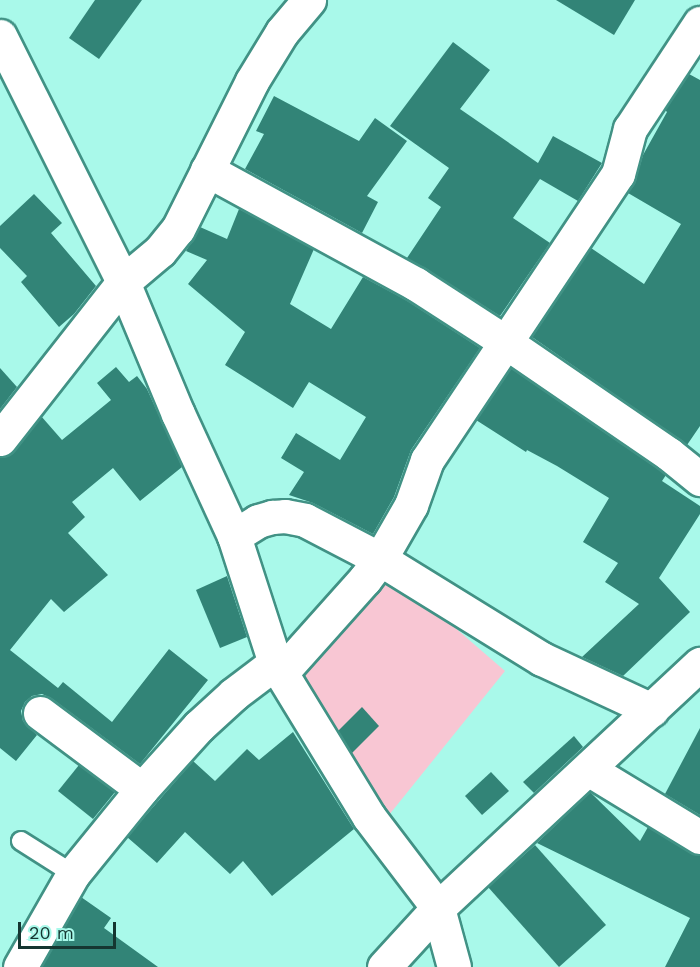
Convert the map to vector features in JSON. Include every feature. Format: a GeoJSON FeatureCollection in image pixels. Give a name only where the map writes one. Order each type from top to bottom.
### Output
{"type":"FeatureCollection","features":[{"type":"Feature","properties":{"kind":"street"},"geometry":{"type":"LineString","coordinates":[[0,439],[123,282],[160,251],[178,229],[252,81],[282,32],[309,0]]}},
{"type":"Feature","properties":{"kind":"street"},"geometry":{"type":"LineString","coordinates":[[20,967],[73,874],[142,789],[199,726],[234,694],[278,668],[365,579],[380,559],[411,505],[426,460],[618,174],[623,164],[630,129],[700,23]]}},
{"type":"Feature","properties":{"kind":"street"},"geometry":{"type":"LineString","coordinates":[[0,36],[123,282],[178,414],[234,536],[278,668],[369,818],[438,909],[454,967]]}},
{"type":"Feature","properties":{"kind":"street"},"geometry":{"type":"LineString","coordinates":[[207,170],[416,284],[669,454],[700,479]]}},
{"type":"Feature","properties":{"kind":"street"},"geometry":{"type":"LineString","coordinates":[[234,536],[258,521],[285,516],[305,520],[380,559],[542,659],[652,710]]}},
{"type":"Feature","properties":{"kind":"street"},"geometry":{"type":"LineString","coordinates":[[384,967],[438,909],[700,664]]}},
{"type":"Feature","properties":{"kind":"street"},"geometry":{"type":"LineString","coordinates":[[40,713],[142,789]]}},
{"type":"Feature","properties":{"kind":"street"},"geometry":{"type":"LineString","coordinates":[[588,769],[700,837]]}},
{"type":"Feature","properties":{"kind":"lane"},"geometry":{"type":"LineString","coordinates":[[21,841],[73,874]]}},
{"type":"Feature","properties":{"kind":"shaded area"},"geometry":{"type":"Polygon","coordinates":[[[386,568],[505,671],[389,815],[287,679],[386,568]]]}},
{"type":"Feature","properties":{"kind":"building"},"geometry":{"type":"Polygon","coordinates":[[[95,0],[142,0],[99,59],[69,38],[95,0]]]}},
{"type":"Feature","properties":{"kind":"building"},"geometry":{"type":"Polygon","coordinates":[[[556,0],[635,0],[614,35],[556,0]]]}},
{"type":"Feature","properties":{"kind":"building"},"geometry":{"type":"Polygon","coordinates":[[[453,42],[490,70],[460,109],[538,163],[553,136],[602,163],[578,201],[540,179],[513,218],[550,243],[500,316],[407,258],[441,207],[428,198],[449,168],[390,126],[453,42]]]}},
{"type":"Feature","properties":{"kind":"building"},"geometry":{"type":"Polygon","coordinates":[[[689,74],[700,80],[700,426],[687,445],[532,337],[591,248],[644,284],[681,224],[628,193],[636,179],[643,155],[667,112],[665,110],[689,74]]]}},
{"type":"Feature","properties":{"kind":"building"},"geometry":{"type":"Polygon","coordinates":[[[274,96],[359,141],[375,118],[407,141],[367,196],[378,202],[362,233],[245,169],[264,134],[256,131],[274,96]]]}},
{"type":"Feature","properties":{"kind":"building"},"geometry":{"type":"Polygon","coordinates":[[[34,194],[62,223],[51,233],[96,286],[74,314],[59,327],[21,282],[27,276],[0,248],[0,226],[34,194]]]}},
{"type":"Feature","properties":{"kind":"building"},"geometry":{"type":"Polygon","coordinates":[[[239,209],[314,249],[290,304],[331,329],[363,277],[406,300],[480,348],[411,450],[394,497],[373,534],[313,503],[289,495],[304,472],[281,458],[296,433],[340,460],[366,417],[309,382],[293,408],[225,365],[245,332],[188,284],[207,260],[186,251],[200,227],[227,239],[239,209]]]}},
{"type":"Feature","properties":{"kind":"building"},"geometry":{"type":"Polygon","coordinates":[[[116,367],[129,382],[137,376],[147,389],[182,467],[140,501],[113,468],[72,502],[85,517],[68,533],[108,575],[64,612],[51,599],[10,650],[58,688],[63,682],[112,722],[169,649],[208,680],[140,764],[51,698],[42,694],[32,696],[25,702],[21,711],[23,721],[37,735],[16,761],[0,748],[0,457],[15,451],[41,416],[62,440],[111,400],[97,383],[116,367]]]}},
{"type":"Feature","properties":{"kind":"building"},"geometry":{"type":"Polygon","coordinates":[[[0,368],[17,387],[0,409],[0,368]]]}},
{"type":"Feature","properties":{"kind":"building"},"geometry":{"type":"Polygon","coordinates":[[[511,368],[658,469],[666,475],[662,481],[700,506],[700,514],[659,578],[690,612],[623,676],[582,657],[639,604],[605,582],[618,563],[583,542],[609,498],[557,466],[527,450],[526,452],[476,420],[511,368]]]}},
{"type":"Feature","properties":{"kind":"building"},"geometry":{"type":"Polygon","coordinates":[[[227,576],[247,637],[220,648],[196,590],[227,576]]]}},
{"type":"Feature","properties":{"kind":"building"},"geometry":{"type":"Polygon","coordinates":[[[362,707],[379,726],[352,753],[338,731],[362,707]]]}},
{"type":"Feature","properties":{"kind":"building"},"geometry":{"type":"Polygon","coordinates":[[[700,728],[700,815],[665,794],[700,728]]]}},
{"type":"Feature","properties":{"kind":"building"},"geometry":{"type":"Polygon","coordinates":[[[293,732],[354,829],[272,896],[243,861],[230,874],[185,832],[157,863],[127,837],[193,761],[215,781],[247,749],[259,760],[293,732]]]}},
{"type":"Feature","properties":{"kind":"building"},"geometry":{"type":"Polygon","coordinates":[[[574,736],[583,747],[534,793],[523,782],[574,736]]]}},
{"type":"Feature","properties":{"kind":"building"},"geometry":{"type":"Polygon","coordinates":[[[79,765],[115,792],[93,819],[58,791],[79,765]]]}},
{"type":"Feature","properties":{"kind":"building"},"geometry":{"type":"Polygon","coordinates":[[[491,772],[509,791],[482,815],[465,796],[491,772]]]}},
{"type":"Feature","properties":{"kind":"building"},"geometry":{"type":"Polygon","coordinates":[[[590,792],[640,841],[648,827],[690,853],[700,856],[700,967],[665,967],[690,918],[537,843],[590,792]]]}},
{"type":"Feature","properties":{"kind":"building"},"geometry":{"type":"Polygon","coordinates":[[[535,845],[606,925],[559,967],[488,887],[535,845]]]}},
{"type":"Feature","properties":{"kind":"building"},"geometry":{"type":"Polygon","coordinates":[[[81,897],[111,918],[104,928],[158,967],[42,967],[81,897]]]}}]}
